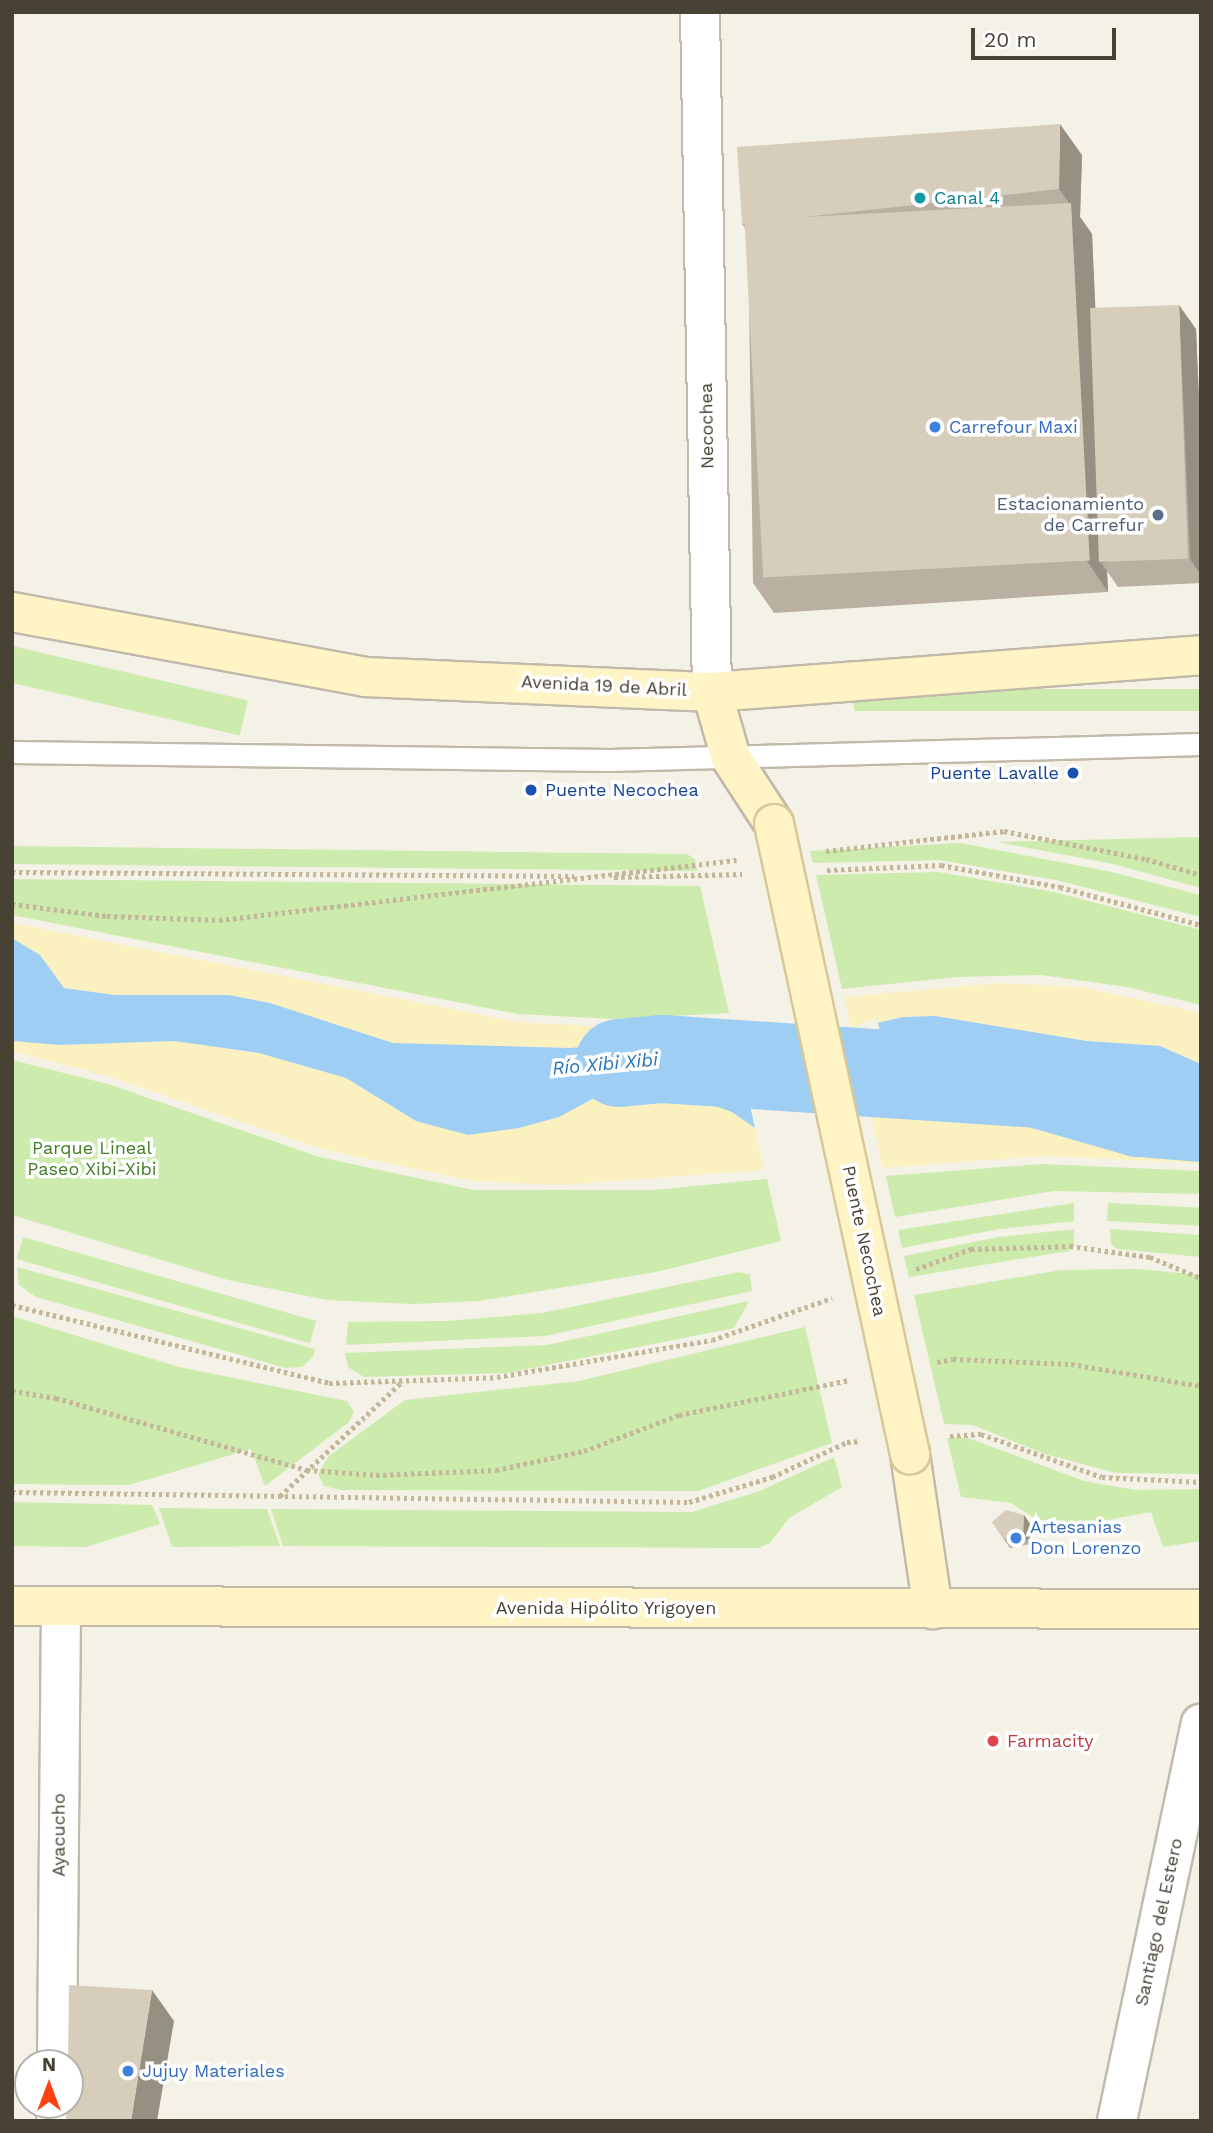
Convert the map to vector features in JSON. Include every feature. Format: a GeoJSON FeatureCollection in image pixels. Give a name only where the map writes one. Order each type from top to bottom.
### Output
{"type":"FeatureCollection","features":[{"type":"Feature","properties":{"kind":"main road","name":"Avenida 19 de Abril"},"geometry":{"type":"LineString","coordinates":[[12,612],[365,677],[712,692],[1201,656]]}},
{"type":"Feature","properties":{"kind":"main road","name":"Necochea"},"geometry":{"type":"LineString","coordinates":[[712,692],[731,758],[774,824]]}},
{"type":"Feature","properties":{"kind":"main road","name":"Puente Necochea"},"geometry":{"type":"LineString","coordinates":[[774,824],[925,1445],[933,1609]]}},
{"type":"Feature","properties":{"kind":"main road","name":"Avenida Hipólito Yrigoyen"},"geometry":{"type":"LineString","coordinates":[[12,1606],[1201,1609]]}},
{"type":"Feature","properties":{"kind":"street","name":"Necochea"},"geometry":{"type":"LineString","coordinates":[[700,12],[712,692]]}},
{"type":"Feature","properties":{"kind":"street","name":"Ayacucho"},"geometry":{"type":"LineString","coordinates":[[57,2049],[61,1606]]}},
{"type":"Feature","properties":{"kind":"street","name":"Santiago del Estero"},"geometry":{"type":"LineString","coordinates":[[1117,2121],[1201,1724]]}},
{"type":"Feature","properties":{"kind":"lane"},"geometry":{"type":"LineString","coordinates":[[12,752],[731,758],[1201,744]]}},
{"type":"Feature","properties":{"kind":"path"},"geometry":{"type":"LineString","coordinates":[[815,852],[1004,831],[1146,859],[1201,875]]}},
{"type":"Feature","properties":{"kind":"path"},"geometry":{"type":"LineString","coordinates":[[12,904],[107,916],[219,920],[747,859]]}},
{"type":"Feature","properties":{"kind":"path"},"geometry":{"type":"LineString","coordinates":[[820,871],[941,865],[1060,887],[1201,925]]}},
{"type":"Feature","properties":{"kind":"path"},"geometry":{"type":"LineString","coordinates":[[12,872],[594,876],[752,874]]}},
{"type":"Feature","properties":{"kind":"path"},"geometry":{"type":"LineString","coordinates":[[906,1272],[971,1249],[1070,1246],[1150,1256],[1201,1278]]}},
{"type":"Feature","properties":{"kind":"path"},"geometry":{"type":"LineString","coordinates":[[12,1305],[330,1383],[497,1377],[712,1340],[842,1295]]}},
{"type":"Feature","properties":{"kind":"path"},"geometry":{"type":"LineString","coordinates":[[926,1365],[953,1359],[1071,1364],[1201,1386]]}},
{"type":"Feature","properties":{"kind":"path"},"geometry":{"type":"LineString","coordinates":[[12,1391],[56,1398],[307,1470],[376,1475],[496,1470],[584,1451],[679,1415],[857,1379]]}},
{"type":"Feature","properties":{"kind":"path"},"geometry":{"type":"LineString","coordinates":[[279,1496],[404,1381]]}},
{"type":"Feature","properties":{"kind":"path"},"geometry":{"type":"LineString","coordinates":[[925,1445],[981,1434],[1102,1477],[1201,1482]]}},
{"type":"Feature","properties":{"kind":"path"},"geometry":{"type":"LineString","coordinates":[[12,1492],[689,1502],[772,1477],[847,1441],[874,1440]]}},
{"type":"Feature","properties":{"kind":"green space"},"geometry":{"type":"Polygon","coordinates":[[[12,646],[248,700],[240,736],[12,683],[12,646]]]}},
{"type":"Feature","properties":{"kind":"green space"},"geometry":{"type":"Polygon","coordinates":[[[854,689],[1201,689],[1201,711],[854,711],[854,689]]]}},
{"type":"Feature","properties":{"kind":"green space"},"geometry":{"type":"Polygon","coordinates":[[[1201,837],[1201,888],[1113,864],[997,842],[1201,837]]]}},
{"type":"Feature","properties":{"kind":"green space"},"geometry":{"type":"Polygon","coordinates":[[[960,843],[1112,872],[1200,895],[1201,917],[1056,880],[939,860],[813,863],[810,851],[960,843]]]}},
{"type":"Feature","properties":{"kind":"green space"},"geometry":{"type":"Polygon","coordinates":[[[12,846],[687,854],[695,859],[697,871],[12,864],[12,846]]]}},
{"type":"Feature","properties":{"kind":"green space"},"geometry":{"type":"Polygon","coordinates":[[[938,872],[1054,892],[1201,930],[1201,1005],[1127,987],[1041,975],[957,977],[842,989],[816,875],[938,872]]]}},
{"type":"Feature","properties":{"kind":"green space"},"geometry":{"type":"Polygon","coordinates":[[[12,879],[700,886],[729,1013],[615,1019],[518,1014],[12,915],[12,879]]]}},
{"type":"Feature","properties":{"kind":"green space","name":"Parque Lineal Paseo Xibi-Xibi"},"geometry":{"type":"Polygon","coordinates":[[[12,1060],[108,1084],[319,1157],[473,1190],[654,1190],[767,1179],[781,1241],[656,1272],[479,1301],[413,1304],[327,1300],[228,1280],[12,1215],[12,1060]]]}},
{"type":"Feature","properties":{"kind":"green space"},"geometry":{"type":"Polygon","coordinates":[[[1042,1164],[1201,1171],[1201,1194],[1054,1191],[895,1217],[886,1176],[1042,1164]]]}},
{"type":"Feature","properties":{"kind":"green space"},"geometry":{"type":"Polygon","coordinates":[[[1074,1203],[1074,1221],[999,1229],[902,1248],[898,1230],[1074,1203]]]}},
{"type":"Feature","properties":{"kind":"green space"},"geometry":{"type":"Polygon","coordinates":[[[1108,1203],[1201,1208],[1200,1226],[1107,1221],[1108,1203]]]}},
{"type":"Feature","properties":{"kind":"green space"},"geometry":{"type":"Polygon","coordinates":[[[1074,1229],[1074,1245],[1069,1251],[909,1277],[904,1256],[999,1237],[1074,1229]]]}},
{"type":"Feature","properties":{"kind":"green space"},"geometry":{"type":"Polygon","coordinates":[[[1110,1229],[1201,1235],[1201,1257],[1117,1249],[1111,1244],[1110,1229]]]}},
{"type":"Feature","properties":{"kind":"green space"},"geometry":{"type":"Polygon","coordinates":[[[23,1237],[316,1321],[310,1343],[17,1259],[23,1237]]]}},
{"type":"Feature","properties":{"kind":"green space"},"geometry":{"type":"Polygon","coordinates":[[[17,1267],[315,1349],[313,1357],[302,1367],[286,1368],[36,1297],[19,1285],[17,1267]]]}},
{"type":"Feature","properties":{"kind":"green space"},"geometry":{"type":"Polygon","coordinates":[[[1136,1269],[1201,1275],[1201,1474],[1116,1473],[1045,1454],[973,1425],[944,1424],[914,1295],[1061,1270],[1136,1269]]]}},
{"type":"Feature","properties":{"kind":"green space"},"geometry":{"type":"Polygon","coordinates":[[[739,1272],[750,1275],[752,1291],[545,1336],[346,1345],[348,1322],[446,1321],[542,1313],[739,1272]]]}},
{"type":"Feature","properties":{"kind":"green space"},"geometry":{"type":"Polygon","coordinates":[[[749,1301],[734,1328],[507,1373],[364,1377],[348,1367],[345,1353],[547,1345],[749,1301]]]}},
{"type":"Feature","properties":{"kind":"green space"},"geometry":{"type":"Polygon","coordinates":[[[12,1316],[179,1367],[347,1401],[354,1412],[349,1422],[265,1486],[251,1449],[129,1485],[12,1484],[12,1316]]]}},
{"type":"Feature","properties":{"kind":"green space"},"geometry":{"type":"Polygon","coordinates":[[[805,1327],[832,1443],[698,1491],[341,1490],[324,1486],[318,1474],[329,1456],[405,1400],[579,1381],[805,1327]]]}},
{"type":"Feature","properties":{"kind":"green space"},"geometry":{"type":"Polygon","coordinates":[[[947,1438],[968,1438],[1084,1481],[1136,1490],[1201,1489],[1201,1541],[1163,1547],[1151,1512],[1053,1530],[1011,1503],[961,1497],[947,1438]]]}},
{"type":"Feature","properties":{"kind":"green space"},"geometry":{"type":"Polygon","coordinates":[[[834,1457],[842,1487],[789,1518],[770,1543],[759,1548],[283,1546],[271,1509],[692,1512],[760,1491],[834,1457]]]}},
{"type":"Feature","properties":{"kind":"green space"},"geometry":{"type":"Polygon","coordinates":[[[12,1502],[152,1505],[160,1524],[86,1547],[12,1546],[12,1502]]]}},
{"type":"Feature","properties":{"kind":"green space"},"geometry":{"type":"Polygon","coordinates":[[[159,1508],[267,1509],[280,1546],[172,1547],[159,1508]]]}},
{"type":"Feature","properties":{"kind":"sand"},"geometry":{"type":"Polygon","coordinates":[[[12,923],[518,1022],[615,1027],[731,1021],[734,1034],[570,1048],[393,1043],[270,1003],[229,995],[114,995],[64,988],[40,955],[12,938],[12,923]]]}},
{"type":"Feature","properties":{"kind":"sand"},"geometry":{"type":"Polygon","coordinates":[[[999,983],[1082,987],[1201,1013],[1201,1064],[1160,1046],[1087,1041],[935,1016],[903,1017],[851,1029],[844,997],[999,983]]]}},
{"type":"Feature","properties":{"kind":"sand"},"geometry":{"type":"Polygon","coordinates":[[[12,1041],[60,1045],[174,1041],[259,1053],[346,1078],[416,1121],[543,1120],[559,1117],[598,1096],[645,1089],[693,1098],[732,1112],[755,1128],[764,1170],[559,1185],[473,1181],[321,1149],[111,1077],[12,1051],[12,1041]]]}},
{"type":"Feature","properties":{"kind":"sand"},"geometry":{"type":"Polygon","coordinates":[[[933,1092],[974,1097],[1041,1120],[1076,1123],[1109,1118],[1141,1123],[1201,1142],[1201,1163],[1042,1156],[883,1168],[869,1108],[898,1094],[933,1092]]]}},
{"type":"Feature","properties":{"kind":"water"},"geometry":{"type":"Polygon","coordinates":[[[12,938],[40,955],[64,988],[114,995],[229,995],[270,1003],[393,1043],[570,1048],[734,1034],[755,1128],[732,1112],[693,1098],[645,1089],[598,1096],[559,1117],[519,1128],[468,1135],[416,1121],[346,1078],[259,1053],[174,1041],[60,1045],[12,1041],[12,938]]]}},
{"type":"Feature","properties":{"kind":"water"},"geometry":{"type":"Polygon","coordinates":[[[935,1016],[1087,1041],[1160,1046],[1201,1064],[1201,1142],[1124,1119],[1076,1123],[1041,1120],[958,1094],[885,1098],[851,1029],[903,1017],[935,1016]]]}},
{"type":"Feature","properties":{"kind":"pier"},"geometry":{"type":"Polygon","coordinates":[[[877,1018],[895,1099],[869,1111],[848,1029],[877,1018]]]}},
{"type":"Feature","properties":{"kind":"building"},"geometry":{"type":"Polygon","coordinates":[[[1060,124],[1059,189],[742,224],[737,147],[1060,124]]]}},
{"type":"Feature","properties":{"kind":"building","name":"Carrefour Maxi"},"geometry":{"type":"Polygon","coordinates":[[[1071,203],[1090,561],[763,578],[744,220],[1071,203]]]}},
{"type":"Feature","properties":{"kind":"building","name":"Estacionamiento de Carrefur"},"geometry":{"type":"Polygon","coordinates":[[[1179,305],[1188,559],[1099,562],[1090,308],[1179,305]]]}},
{"type":"Feature","properties":{"kind":"building"},"geometry":{"type":"Polygon","coordinates":[[[1006,1510],[1024,1515],[1023,1535],[1004,1539],[992,1522],[1006,1510]]]}},
{"type":"Feature","properties":{"kind":"building"},"geometry":{"type":"Polygon","coordinates":[[[69,1985],[152,1990],[131,2121],[67,2119],[84,2119],[84,2049],[68,2049],[69,1985]]]}},
{"type":"Feature","properties":{"kind":"waterway","name":"Río Xibi Xibi"},"geometry":{"type":"LineString","coordinates":[[619,1063],[662,1059],[1038,1084],[1139,1113],[1201,1118]]}},
{"type":"Feature","properties":{"kind":"place","name":"Canal 4"},"geometry":{"type":"Point","coordinates":[920,198]}},
{"type":"Feature","properties":{"kind":"place","name":"Carrefour Maxi"},"geometry":{"type":"Point","coordinates":[935,427]}},
{"type":"Feature","properties":{"kind":"place","name":"Estacionamiento de Carrefur"},"geometry":{"type":"Point","coordinates":[1158,515]}},
{"type":"Feature","properties":{"kind":"place","name":"Puente Lavalle"},"geometry":{"type":"Point","coordinates":[1073,773]}},
{"type":"Feature","properties":{"kind":"place","name":"Puente Necochea"},"geometry":{"type":"Point","coordinates":[531,790]}},
{"type":"Feature","properties":{"kind":"place","name":"Artesanias Don Lorenzo"},"geometry":{"type":"Point","coordinates":[1016,1538]}},
{"type":"Feature","properties":{"kind":"place","name":"Farmacity"},"geometry":{"type":"Point","coordinates":[993,1741]}},
{"type":"Feature","properties":{"kind":"place","name":"Jujuy Materiales"},"geometry":{"type":"Point","coordinates":[128,2071]}}]}
